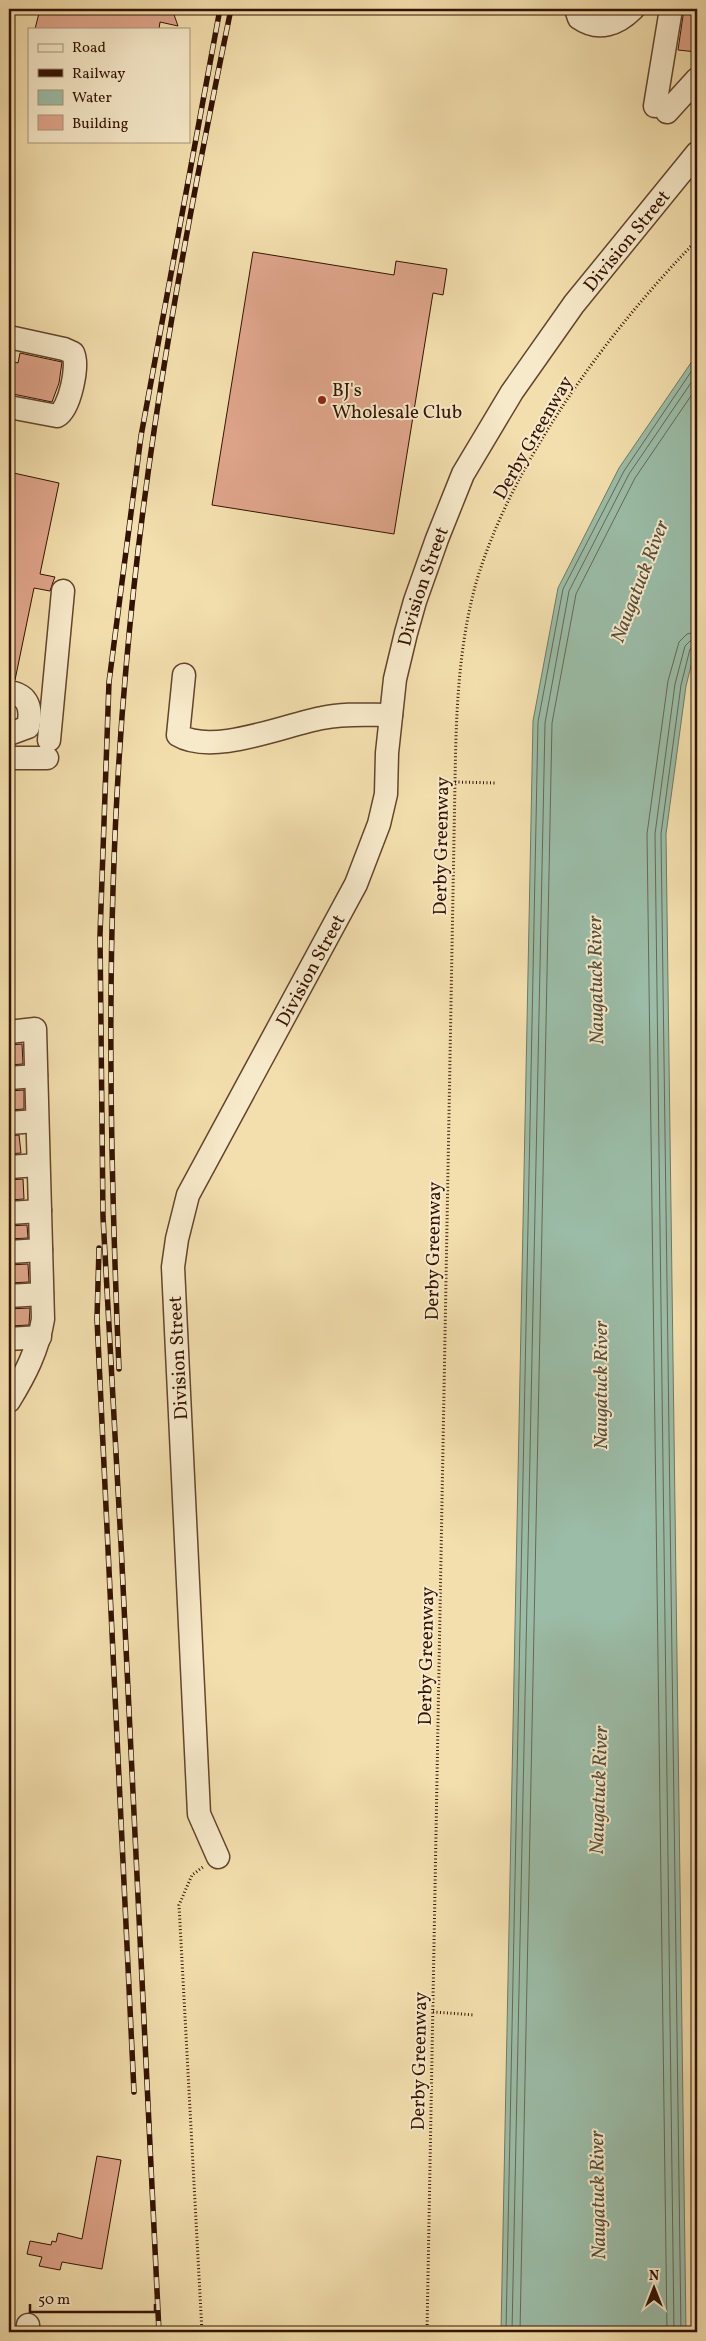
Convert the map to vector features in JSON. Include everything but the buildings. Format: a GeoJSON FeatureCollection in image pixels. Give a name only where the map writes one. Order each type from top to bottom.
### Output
{"type":"FeatureCollection","features":[{"type":"Feature","properties":{"kind":"street"},"geometry":{"type":"LineString","coordinates":[[576,9],[579,18],[596,26],[609,26],[620,21],[633,9]]}},
{"type":"Feature","properties":{"kind":"street"},"geometry":{"type":"LineString","coordinates":[[671,9],[661,109],[697,79]]}},
{"type":"Feature","properties":{"kind":"street","name":"Division Street"},"geometry":{"type":"LineString","coordinates":[[218,1857],[199,1814],[173,1277],[176,1239],[188,1195],[356,884],[379,824],[386,794],[387,753],[395,678],[415,601],[436,539],[463,474],[512,392],[574,304],[697,153]]}},
{"type":"Feature","properties":{"kind":"street"},"geometry":{"type":"LineString","coordinates":[[9,337],[64,348],[73,353],[76,359],[70,398],[63,413],[57,416],[9,407]]}},
{"type":"Feature","properties":{"kind":"street"},"geometry":{"type":"LineString","coordinates":[[9,758],[48,749],[63,591]]}},
{"type":"Feature","properties":{"kind":"street"},"geometry":{"type":"LineString","coordinates":[[184,675],[178,735],[188,742],[246,738],[322,718],[350,715],[391,715]]}},
{"type":"Feature","properties":{"kind":"street"},"geometry":{"type":"LineString","coordinates":[[9,692],[19,693],[28,702],[30,715],[28,727],[9,734]]}},
{"type":"Feature","properties":{"kind":"street"},"geometry":{"type":"LineString","coordinates":[[9,1032],[35,1029],[43,1319],[40,1337],[27,1370],[12,1389]]}},
{"type":"Feature","properties":{"kind":"street"},"geometry":{"type":"LineString","coordinates":[[9,1078],[36,1076]]}},
{"type":"Feature","properties":{"kind":"street"},"geometry":{"type":"LineString","coordinates":[[9,1123],[37,1121]]}},
{"type":"Feature","properties":{"kind":"street"},"geometry":{"type":"LineString","coordinates":[[9,1167],[38,1165]]}},
{"type":"Feature","properties":{"kind":"street"},"geometry":{"type":"LineString","coordinates":[[9,1212],[40,1211]]}},
{"type":"Feature","properties":{"kind":"street"},"geometry":{"type":"LineString","coordinates":[[9,1252],[41,1250]]}},
{"type":"Feature","properties":{"kind":"street"},"geometry":{"type":"LineString","coordinates":[[9,1296],[42,1294]]}},
{"type":"Feature","properties":{"kind":"street"},"geometry":{"type":"LineString","coordinates":[[9,1339],[40,1337]]}},
{"type":"Feature","properties":{"kind":"path","name":"Derby Greenway"},"geometry":{"type":"LineString","coordinates":[[427,2332],[455,782],[463,643],[476,584],[495,534],[515,490],[550,427],[578,385],[643,298],[697,240]]}},
{"type":"Feature","properties":{"kind":"path"},"geometry":{"type":"LineString","coordinates":[[455,782],[496,783]]}},
{"type":"Feature","properties":{"kind":"path"},"geometry":{"type":"LineString","coordinates":[[202,2332],[179,1905],[192,1874],[218,1857]]}},
{"type":"Feature","properties":{"kind":"path"},"geometry":{"type":"LineString","coordinates":[[433,2012],[474,2015]]}},
{"type":"Feature","properties":{"kind":"water","name":"Naugatuck River"},"geometry":{"type":"Polygon","coordinates":[[[697,354],[697,642],[686,686],[666,834],[686,2332],[501,2332],[533,721],[558,588],[619,468],[697,354]]]}},
{"type":"Feature","properties":{"kind":"railway"},"geometry":{"type":"LineString","coordinates":[[159,2332],[121,1544],[103,1217],[100,935],[109,682],[141,436],[220,9]]}},
{"type":"Feature","properties":{"kind":"railway"},"geometry":{"type":"LineString","coordinates":[[119,1369],[113,1194],[111,1018],[115,843],[126,668],[144,502],[169,337],[198,173],[231,9]]}},
{"type":"Feature","properties":{"kind":"railway"},"geometry":{"type":"LineString","coordinates":[[99,1248],[97,1319],[134,2092]]}},
{"type":"Feature","properties":{"kind":"place","name":"BJ's Wholesale Club"},"geometry":{"type":"Point","coordinates":[322,400]}}]}
